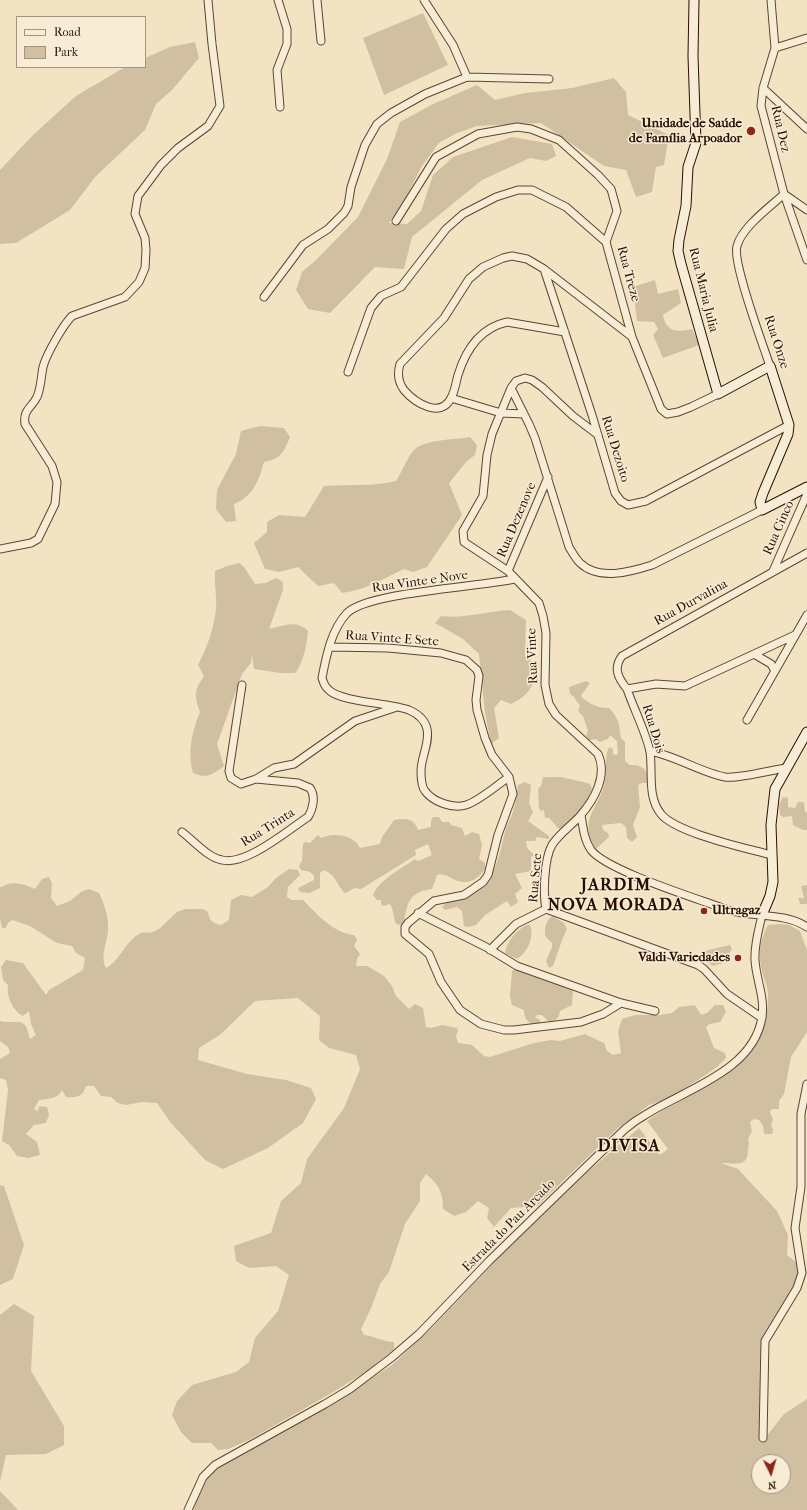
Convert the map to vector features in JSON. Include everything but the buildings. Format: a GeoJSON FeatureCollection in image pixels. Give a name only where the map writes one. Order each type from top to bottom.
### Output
{"type":"FeatureCollection","features":[{"type":"Feature","properties":{"kind":"street"},"geometry":{"type":"LineString","coordinates":[[0,549],[31,543],[38,540],[43,533],[55,504],[57,482],[52,466],[25,424],[24,417],[25,412],[36,398],[48,353],[72,316],[125,297],[139,282],[145,268],[146,250],[145,238],[135,214],[138,196],[160,165],[178,148],[208,126],[220,106],[208,0]]}},
{"type":"Feature","properties":{"kind":"street"},"geometry":{"type":"LineString","coordinates":[[278,0],[287,29],[287,44],[277,70],[280,107]]}},
{"type":"Feature","properties":{"kind":"street"},"geometry":{"type":"LineString","coordinates":[[317,0],[321,41]]}},
{"type":"Feature","properties":{"kind":"street"},"geometry":{"type":"LineString","coordinates":[[424,0],[453,45],[467,76]]}},
{"type":"Feature","properties":{"kind":"street","name":"Rua Maria Julia"},"geometry":{"type":"LineString","coordinates":[[694,0],[693,56],[696,143],[688,166],[686,206],[678,251],[696,321],[718,394]]}},
{"type":"Feature","properties":{"kind":"street","name":"Rua Dez"},"geometry":{"type":"LineString","coordinates":[[771,0],[774,48],[763,88],[761,106],[784,194],[807,260]]}},
{"type":"Feature","properties":{"kind":"street"},"geometry":{"type":"LineString","coordinates":[[774,48],[807,38]]}},
{"type":"Feature","properties":{"kind":"street"},"geometry":{"type":"LineString","coordinates":[[264,297],[304,245],[328,229],[344,213],[348,206],[351,187],[365,145],[377,124],[407,103],[467,76],[549,79]]}},
{"type":"Feature","properties":{"kind":"street"},"geometry":{"type":"LineString","coordinates":[[763,88],[807,129]]}},
{"type":"Feature","properties":{"kind":"street"},"geometry":{"type":"LineString","coordinates":[[396,221],[436,157],[478,134],[517,127],[531,129],[559,140],[598,174],[611,189],[617,211],[606,242]]}},
{"type":"Feature","properties":{"kind":"street","name":"Rua Treze"},"geometry":{"type":"LineString","coordinates":[[348,372],[371,308],[381,296],[401,287],[446,229],[463,214],[496,197],[518,190],[532,190],[566,207],[606,242],[632,337],[659,404],[667,414],[678,412],[718,394],[770,366]]}},
{"type":"Feature","properties":{"kind":"street"},"geometry":{"type":"LineString","coordinates":[[784,194],[807,210]]}},
{"type":"Feature","properties":{"kind":"street","name":"Rua Onze"},"geometry":{"type":"LineString","coordinates":[[784,194],[755,221],[737,246],[736,257],[741,277],[789,425]]}},
{"type":"Feature","properties":{"kind":"street"},"geometry":{"type":"LineString","coordinates":[[565,332],[512,322],[499,324],[481,333],[473,342],[461,365],[451,398],[442,409],[426,406],[412,397],[401,385],[399,380],[398,371],[400,364],[444,318],[469,279],[483,267],[503,258],[520,256],[544,269],[632,337]]}},
{"type":"Feature","properties":{"kind":"street","name":"Rua Dezoito"},"geometry":{"type":"LineString","coordinates":[[544,269],[592,415],[615,492],[621,501],[628,505],[646,501],[789,425]]}},
{"type":"Feature","properties":{"kind":"street"},"geometry":{"type":"LineString","coordinates":[[501,413],[511,388],[516,381],[532,380],[542,387],[579,421],[598,435]]}},
{"type":"Feature","properties":{"kind":"street"},"geometry":{"type":"LineString","coordinates":[[511,388],[535,438],[569,547],[578,562],[585,567],[599,572],[613,573],[633,571],[652,565],[807,487]]}},
{"type":"Feature","properties":{"kind":"street"},"geometry":{"type":"LineString","coordinates":[[451,398],[501,413],[524,414]]}},
{"type":"Feature","properties":{"kind":"street","name":"Rua Vinte"},"geometry":{"type":"LineString","coordinates":[[501,413],[489,446],[483,496],[464,531],[464,542],[508,571],[538,603],[543,616],[546,633],[545,685],[549,704],[556,715],[598,754],[602,763],[600,783],[580,815]]}},
{"type":"Feature","properties":{"kind":"street"},"geometry":{"type":"LineString","coordinates":[[579,421],[592,415]]}},
{"type":"Feature","properties":{"kind":"street"},"geometry":{"type":"LineString","coordinates":[[762,510],[760,502],[784,446],[789,425]]}},
{"type":"Feature","properties":{"kind":"street","name":"Rua Dezenove"},"geometry":{"type":"LineString","coordinates":[[508,571],[548,477]]}},
{"type":"Feature","properties":{"kind":"street","name":"Rua Cinco"},"geometry":{"type":"LineString","coordinates":[[773,571],[807,494]]}},
{"type":"Feature","properties":{"kind":"street","name":"Rua Durvalina"},"geometry":{"type":"LineString","coordinates":[[622,656],[773,571],[807,554]]}},
{"type":"Feature","properties":{"kind":"street","name":"Rua Vinte e Nove"},"geometry":{"type":"LineString","coordinates":[[509,777],[465,806],[448,805],[438,801],[425,792],[422,783],[421,770],[428,739],[425,723],[416,714],[397,707],[343,696],[330,691],[324,686],[322,678],[330,647],[338,626],[347,613],[371,601],[400,595],[493,584],[514,579]]}},
{"type":"Feature","properties":{"kind":"street"},"geometry":{"type":"LineString","coordinates":[[747,720],[807,615]]}},
{"type":"Feature","properties":{"kind":"street"},"geometry":{"type":"LineString","coordinates":[[627,689],[656,684],[685,686],[796,635]]}},
{"type":"Feature","properties":{"kind":"street","name":"Rua Vinte E Sete"},"geometry":{"type":"LineString","coordinates":[[330,647],[422,650],[466,660],[473,666],[479,676],[476,700],[477,710],[488,747],[509,777]]}},
{"type":"Feature","properties":{"kind":"street"},"geometry":{"type":"LineString","coordinates":[[754,654],[772,664],[775,671]]}},
{"type":"Feature","properties":{"kind":"street","name":"Rua Dois"},"geometry":{"type":"LineString","coordinates":[[622,656],[617,662],[617,673],[620,681],[627,689],[650,751],[653,797],[661,815],[671,823],[713,839],[771,855]]}},
{"type":"Feature","properties":{"kind":"street"},"geometry":{"type":"LineString","coordinates":[[242,684],[229,771],[231,778],[240,784],[256,779],[274,768],[294,764],[355,721],[397,707]]}},
{"type":"Feature","properties":{"kind":"street"},"geometry":{"type":"LineString","coordinates":[[762,915],[770,896],[773,882],[771,825],[775,789],[807,732]]}},
{"type":"Feature","properties":{"kind":"street"},"geometry":{"type":"LineString","coordinates":[[650,751],[666,754],[724,777],[735,777],[786,768]]}},
{"type":"Feature","properties":{"kind":"street"},"geometry":{"type":"LineString","coordinates":[[509,777],[513,794],[498,835],[488,875],[483,882],[464,895],[434,901],[418,913],[406,927],[405,934],[429,954],[441,982],[460,1010],[482,1024],[504,1030],[514,1030],[581,1022],[603,1014],[621,1002]]}},
{"type":"Feature","properties":{"kind":"street","name":"Rua Trinta"},"geometry":{"type":"LineString","coordinates":[[182,832],[211,856],[222,860],[237,859],[250,856],[308,817],[312,807],[313,798],[312,791],[306,786],[256,779]]}},
{"type":"Feature","properties":{"kind":"street"},"geometry":{"type":"LineString","coordinates":[[580,815],[586,842],[590,849],[600,859],[612,867],[728,910],[742,914],[783,918],[805,926],[807,933]]}},
{"type":"Feature","properties":{"kind":"street","name":"Rua Sete"},"geometry":{"type":"LineString","coordinates":[[490,950],[516,924],[546,909],[544,900],[545,875],[551,846],[580,815]]}},
{"type":"Feature","properties":{"kind":"street"},"geometry":{"type":"LineString","coordinates":[[546,909],[698,965],[704,969],[727,994],[762,1018]]}},
{"type":"Feature","properties":{"kind":"street"},"geometry":{"type":"LineString","coordinates":[[418,913],[518,966],[621,1002],[655,1011]]}},
{"type":"Feature","properties":{"kind":"street","name":"Estrada do Pau Arcado"},"geometry":{"type":"LineString","coordinates":[[188,1510],[203,1477],[215,1465],[350,1389],[391,1358],[419,1334],[489,1261],[625,1129],[644,1115],[699,1087],[730,1066],[753,1042],[762,1018],[763,1004],[755,961],[756,946],[762,915]]}},
{"type":"Feature","properties":{"kind":"street"},"geometry":{"type":"LineString","coordinates":[[763,1438],[765,1341],[797,1288],[802,1273],[796,1228],[801,1187],[801,1114],[807,1084]]}},
{"type":"Feature","properties":{"kind":"green space"},"geometry":{"type":"Polygon","coordinates":[[[423,13],[448,65],[384,95],[363,38],[423,13]]]}},
{"type":"Feature","properties":{"kind":"green space"},"geometry":{"type":"Polygon","coordinates":[[[195,42],[199,58],[172,90],[156,104],[145,130],[96,176],[70,210],[16,243],[0,244],[0,170],[33,135],[76,96],[124,68],[146,68],[146,58],[170,47],[195,42]]]}},
{"type":"Feature","properties":{"kind":"green space"},"geometry":{"type":"Polygon","coordinates":[[[614,78],[626,92],[628,115],[669,135],[664,165],[656,167],[652,192],[636,197],[626,170],[604,166],[541,123],[477,126],[455,134],[439,143],[422,166],[406,197],[389,223],[407,224],[421,211],[433,175],[453,157],[512,137],[552,144],[556,156],[546,161],[530,158],[482,180],[412,237],[404,269],[375,267],[330,313],[308,309],[296,290],[302,272],[316,260],[358,217],[387,159],[400,122],[431,105],[477,85],[495,100],[525,93],[572,88],[614,78]]]}},
{"type":"Feature","properties":{"kind":"green space"},"geometry":{"type":"Polygon","coordinates":[[[655,280],[658,294],[678,289],[681,303],[663,315],[667,325],[678,331],[692,329],[699,345],[663,358],[653,335],[658,329],[654,322],[637,321],[633,287],[655,280]]]}},
{"type":"Feature","properties":{"kind":"green space"},"geometry":{"type":"Polygon","coordinates":[[[260,426],[284,428],[290,437],[286,447],[278,457],[264,462],[260,475],[251,492],[241,501],[234,504],[236,521],[226,522],[216,509],[217,490],[236,454],[241,431],[260,426]]]}},
{"type":"Feature","properties":{"kind":"green space"},"geometry":{"type":"Polygon","coordinates":[[[470,437],[477,445],[475,455],[466,462],[449,483],[462,515],[427,567],[413,572],[404,569],[366,587],[342,593],[334,583],[318,586],[298,567],[279,572],[265,569],[254,543],[267,532],[267,522],[279,515],[305,517],[324,486],[369,485],[396,481],[413,451],[418,447],[431,442],[470,437]]]}},
{"type":"Feature","properties":{"kind":"green space"},"geometry":{"type":"Polygon","coordinates":[[[239,563],[244,567],[255,584],[266,583],[276,578],[283,582],[283,590],[269,629],[289,624],[299,625],[308,631],[307,642],[304,654],[295,673],[280,673],[254,669],[252,654],[251,663],[242,674],[217,744],[224,766],[213,774],[202,776],[193,773],[190,758],[191,742],[200,712],[196,693],[204,676],[198,665],[210,638],[214,623],[216,604],[215,571],[239,563]]]}},
{"type":"Feature","properties":{"kind":"green space"},"geometry":{"type":"Polygon","coordinates":[[[510,610],[526,620],[525,656],[534,663],[535,670],[531,688],[523,697],[511,704],[501,700],[494,708],[499,738],[491,744],[485,713],[479,654],[463,639],[435,623],[441,616],[467,616],[510,610]]]}},
{"type":"Feature","properties":{"kind":"green space"},"geometry":{"type":"Polygon","coordinates":[[[586,681],[590,683],[581,696],[590,703],[602,708],[609,708],[615,715],[620,729],[621,738],[625,742],[625,761],[630,765],[638,766],[644,769],[648,778],[648,783],[638,785],[640,807],[633,825],[637,837],[632,842],[627,838],[626,827],[621,823],[602,825],[603,830],[608,833],[609,837],[596,849],[590,839],[588,829],[589,821],[603,790],[609,747],[613,749],[613,754],[616,755],[618,753],[617,741],[610,735],[608,739],[600,742],[596,739],[589,740],[586,735],[588,731],[583,716],[578,711],[580,706],[570,694],[569,687],[586,681]]]}},
{"type":"Feature","properties":{"kind":"green space"},"geometry":{"type":"Polygon","coordinates":[[[543,777],[563,777],[590,784],[592,789],[587,800],[575,818],[570,823],[559,829],[549,818],[545,818],[544,810],[541,811],[539,808],[538,789],[541,786],[543,777]]]}},
{"type":"Feature","properties":{"kind":"green space"},"geometry":{"type":"Polygon","coordinates":[[[525,782],[531,785],[529,803],[533,812],[528,821],[549,836],[549,839],[537,837],[535,841],[526,841],[527,848],[534,855],[531,857],[531,871],[515,874],[522,888],[515,894],[518,902],[511,907],[507,901],[485,915],[476,925],[469,927],[464,926],[462,911],[457,907],[445,910],[442,907],[450,901],[476,892],[490,877],[497,862],[507,825],[512,815],[518,785],[525,782]]]}},
{"type":"Feature","properties":{"kind":"green space"},"geometry":{"type":"Polygon","coordinates":[[[783,797],[788,798],[788,807],[795,808],[798,802],[804,802],[805,812],[807,812],[807,830],[803,830],[793,825],[792,816],[783,817],[780,815],[779,805],[783,797]]]}},
{"type":"Feature","properties":{"kind":"green space"},"geometry":{"type":"Polygon","coordinates":[[[433,817],[439,817],[442,822],[449,822],[451,825],[462,828],[465,836],[472,832],[479,834],[482,845],[479,859],[485,863],[485,869],[477,878],[466,882],[455,880],[446,875],[437,875],[432,889],[418,893],[410,900],[406,910],[404,923],[400,925],[396,924],[390,904],[383,906],[381,904],[381,900],[377,900],[373,895],[376,889],[386,879],[397,871],[415,859],[418,861],[432,855],[428,844],[415,850],[416,855],[361,889],[355,888],[345,893],[332,875],[324,870],[320,873],[320,888],[310,893],[300,892],[298,888],[314,880],[314,876],[310,872],[301,870],[299,866],[302,861],[303,844],[305,842],[310,843],[318,835],[321,838],[337,835],[353,840],[360,848],[380,844],[382,837],[394,820],[402,819],[412,821],[418,830],[431,827],[433,817]]]}},
{"type":"Feature","properties":{"kind":"green space"},"geometry":{"type":"Polygon","coordinates":[[[289,869],[298,870],[300,875],[288,887],[287,897],[292,900],[303,900],[332,927],[339,931],[354,935],[357,940],[354,946],[360,954],[357,959],[356,966],[367,966],[384,976],[392,986],[396,996],[409,1009],[415,1004],[423,1008],[426,1027],[431,1028],[442,1025],[457,1028],[458,1031],[456,1036],[458,1043],[472,1045],[484,1056],[490,1057],[534,1043],[551,1040],[560,1041],[585,1034],[604,1043],[607,1051],[613,1055],[621,1053],[618,1031],[622,1019],[635,1015],[660,1015],[672,1013],[679,1007],[695,1005],[701,1015],[707,1013],[715,1005],[723,1005],[726,1012],[720,1022],[710,1024],[706,1027],[714,1048],[725,1053],[726,1058],[717,1067],[673,1097],[649,1105],[617,1129],[537,1206],[511,1208],[494,1227],[487,1218],[489,1208],[478,1201],[466,1212],[454,1216],[443,1209],[441,1193],[437,1185],[426,1174],[420,1183],[420,1201],[405,1224],[389,1272],[380,1284],[361,1329],[364,1335],[394,1342],[394,1349],[367,1371],[330,1394],[249,1440],[228,1449],[218,1450],[211,1443],[192,1443],[181,1432],[172,1415],[177,1401],[192,1385],[236,1372],[249,1362],[255,1338],[278,1311],[289,1275],[276,1266],[249,1268],[236,1261],[234,1246],[271,1233],[281,1201],[301,1183],[307,1159],[344,1108],[360,1069],[356,1055],[329,1048],[319,1040],[320,1016],[298,998],[255,1001],[221,1034],[199,1048],[198,1060],[247,1074],[286,1080],[311,1088],[316,1099],[303,1123],[268,1148],[223,1169],[205,1160],[171,1123],[157,1103],[142,1102],[126,1105],[118,1103],[111,1097],[101,1096],[94,1086],[86,1086],[81,1095],[76,1097],[66,1097],[62,1090],[55,1097],[39,1100],[34,1109],[38,1111],[39,1106],[47,1107],[49,1115],[46,1123],[34,1125],[26,1134],[37,1142],[40,1155],[28,1158],[17,1156],[9,1145],[2,1141],[8,1090],[6,1080],[0,1078],[0,1059],[10,1053],[8,1047],[0,1041],[0,1021],[21,1022],[26,1026],[30,1039],[36,1035],[31,1024],[29,1011],[23,1016],[13,1007],[8,994],[8,985],[3,980],[1,967],[6,960],[23,963],[46,995],[49,990],[83,970],[85,958],[76,953],[72,946],[57,943],[30,926],[12,920],[8,923],[6,928],[2,928],[0,919],[0,887],[14,883],[23,884],[35,889],[42,879],[49,877],[52,883],[51,898],[57,906],[70,901],[81,892],[89,889],[99,893],[108,922],[104,953],[104,963],[106,968],[117,959],[137,935],[150,933],[159,929],[177,912],[185,909],[203,909],[208,912],[209,918],[212,921],[221,925],[229,920],[231,900],[241,895],[252,897],[268,887],[276,878],[289,869]]]}},
{"type":"Feature","properties":{"kind":"green space"},"geometry":{"type":"Polygon","coordinates":[[[807,885],[807,904],[800,904],[798,898],[804,898],[801,886],[807,885]]]}},
{"type":"Feature","properties":{"kind":"green space"},"geometry":{"type":"Polygon","coordinates":[[[552,916],[564,923],[567,929],[553,966],[549,968],[546,961],[552,947],[552,943],[545,936],[545,930],[547,923],[552,916]]]}},
{"type":"Feature","properties":{"kind":"green space"},"geometry":{"type":"Polygon","coordinates":[[[779,924],[789,925],[800,931],[807,950],[807,1032],[791,1057],[784,1094],[779,1101],[779,1109],[772,1109],[770,1112],[773,1120],[771,1124],[773,1130],[772,1134],[764,1134],[763,1126],[759,1120],[754,1119],[750,1122],[752,1131],[748,1139],[749,1145],[745,1160],[735,1164],[721,1163],[738,1169],[777,1211],[788,1235],[787,1255],[800,1265],[800,1274],[795,1287],[764,1340],[762,1442],[784,1414],[807,1399],[807,1510],[194,1510],[198,1496],[210,1474],[229,1460],[321,1411],[392,1365],[431,1329],[502,1254],[586,1173],[639,1128],[660,1155],[668,1149],[647,1121],[707,1086],[730,1069],[750,1048],[764,1023],[767,1010],[768,993],[761,964],[760,951],[762,938],[768,925],[779,924]]]}},
{"type":"Feature","properties":{"kind":"green space"},"geometry":{"type":"Polygon","coordinates":[[[526,925],[530,925],[531,939],[527,949],[517,959],[505,953],[506,949],[512,937],[526,925]]]}},
{"type":"Feature","properties":{"kind":"green space"},"geometry":{"type":"Polygon","coordinates":[[[730,945],[732,949],[723,963],[713,966],[703,959],[704,951],[730,945]]]}},
{"type":"Feature","properties":{"kind":"green space"},"geometry":{"type":"Polygon","coordinates":[[[515,969],[571,989],[573,992],[572,1005],[560,1011],[558,1018],[555,1020],[548,1021],[542,1015],[537,1015],[535,1017],[540,1020],[540,1024],[528,1022],[524,1014],[524,1010],[512,1005],[510,996],[512,971],[515,969]]]}},
{"type":"Feature","properties":{"kind":"green space"},"geometry":{"type":"Polygon","coordinates":[[[0,1185],[4,1186],[24,1245],[13,1279],[0,1285],[0,1185]]]}},
{"type":"Feature","properties":{"kind":"green space"},"geometry":{"type":"Polygon","coordinates":[[[14,1304],[34,1316],[31,1371],[64,1426],[64,1445],[46,1454],[6,1455],[0,1482],[0,1315],[14,1304]]]}},
{"type":"Feature","properties":{"kind":"green space"},"geometry":{"type":"Polygon","coordinates":[[[0,1491],[18,1510],[0,1510],[0,1491]]]}},
{"type":"Feature","properties":{"kind":"place","name":"Unidade de Saúde de Família Arpoador"},"geometry":{"type":"Point","coordinates":[751,131]}},
{"type":"Feature","properties":{"kind":"place","name":"Ultragaz"},"geometry":{"type":"Point","coordinates":[704,911]}},
{"type":"Feature","properties":{"kind":"place","name":"Valdi Variedades"},"geometry":{"type":"Point","coordinates":[738,958]}},
{"type":"Feature","properties":{"kind":"district","name":"JARDIM NOVA MORADA"},"geometry":{"type":"Point","coordinates":[616,896]}},
{"type":"Feature","properties":{"kind":"district","name":"DIVISA"},"geometry":{"type":"Point","coordinates":[629,1147]}}]}
